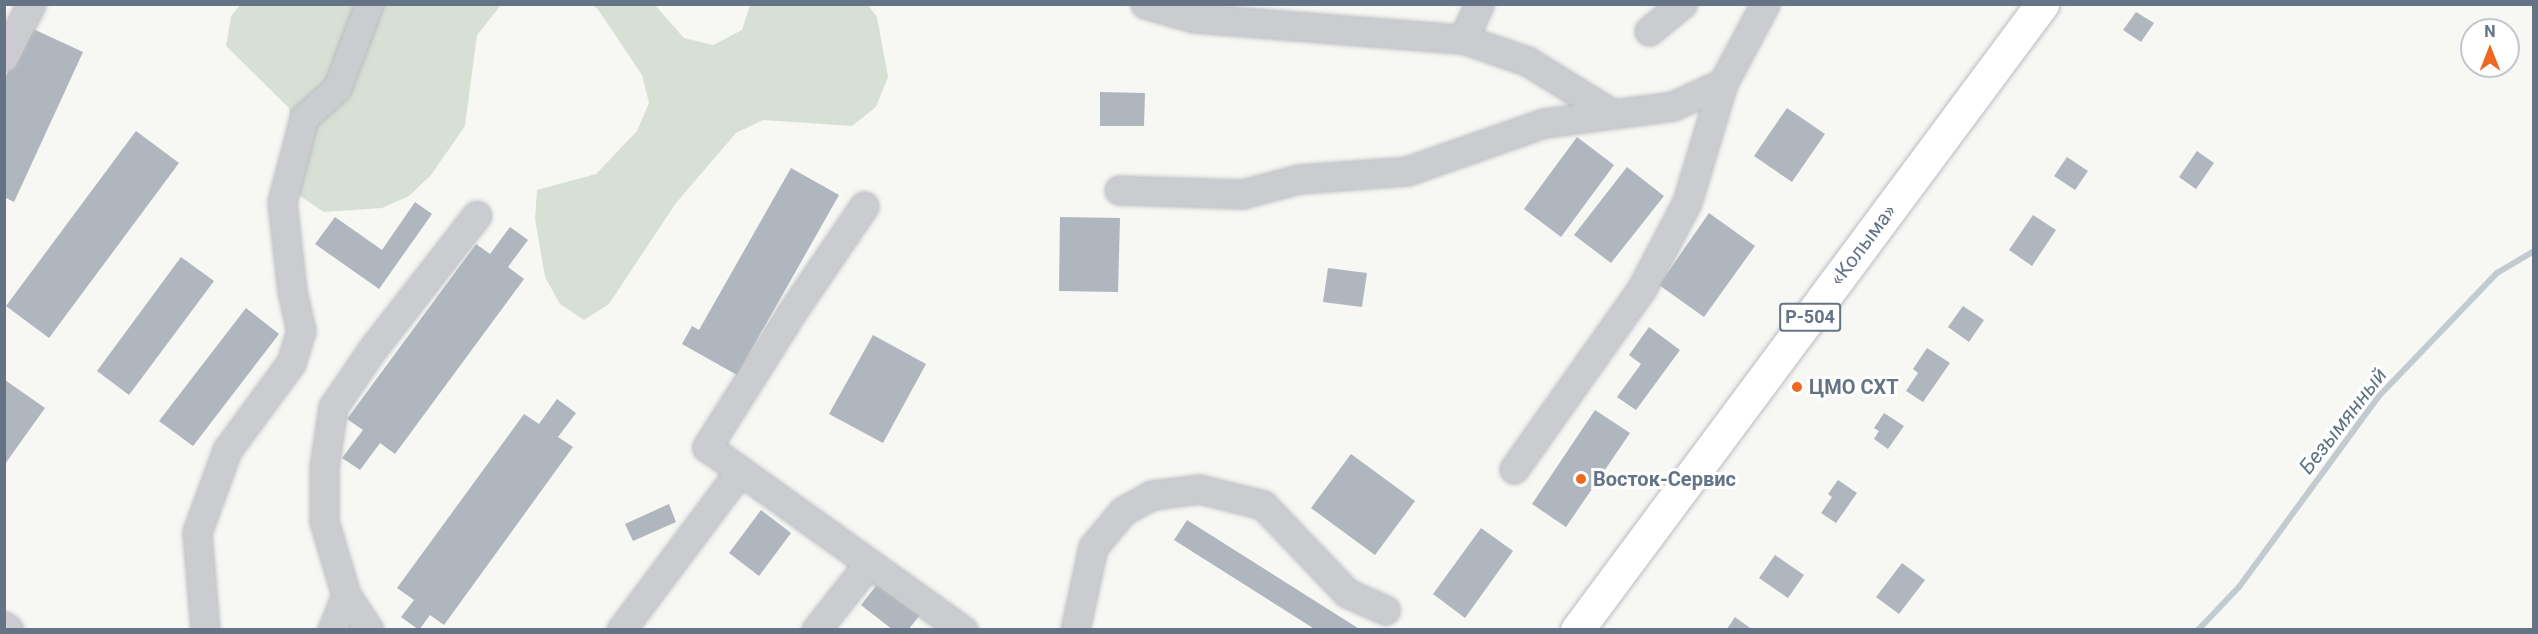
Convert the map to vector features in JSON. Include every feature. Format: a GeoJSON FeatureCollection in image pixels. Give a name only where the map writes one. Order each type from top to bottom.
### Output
{"type":"FeatureCollection","features":[{"type":"Feature","properties":{"kind":"highway","name":"«Колыма»"},"geometry":{"type":"LineString","coordinates":[[1577,630],[2042,4]]}},
{"type":"Feature","properties":{"kind":"street"},"geometry":{"type":"LineString","coordinates":[[4,57],[31,4]]}},
{"type":"Feature","properties":{"kind":"street"},"geometry":{"type":"LineString","coordinates":[[205,630],[197,532],[227,450],[291,363],[301,331],[290,280],[282,202],[304,118],[337,88],[369,4]]}},
{"type":"Feature","properties":{"kind":"street"},"geometry":{"type":"LineString","coordinates":[[1145,4],[1194,18],[1463,39],[1527,61],[1611,113]]}},
{"type":"Feature","properties":{"kind":"street"},"geometry":{"type":"LineString","coordinates":[[1463,39],[1479,4]]}},
{"type":"Feature","properties":{"kind":"street"},"geometry":{"type":"LineString","coordinates":[[1649,31],[1682,4]]}},
{"type":"Feature","properties":{"kind":"street"},"geometry":{"type":"LineString","coordinates":[[1514,469],[1642,288],[1687,202],[1723,83],[1765,4]]}},
{"type":"Feature","properties":{"kind":"street"},"geometry":{"type":"LineString","coordinates":[[1119,190],[1242,194],[1299,179],[1407,171],[1544,123],[1673,106],[1723,83]]}},
{"type":"Feature","properties":{"kind":"street"},"geometry":{"type":"LineString","coordinates":[[864,206],[792,312],[707,447],[963,630]]}},
{"type":"Feature","properties":{"kind":"street"},"geometry":{"type":"LineString","coordinates":[[369,630],[346,595],[324,521],[324,466],[333,407],[371,351],[477,215]]}},
{"type":"Feature","properties":{"kind":"street"},"geometry":{"type":"LineString","coordinates":[[621,630],[740,471]]}},
{"type":"Feature","properties":{"kind":"street"},"geometry":{"type":"LineString","coordinates":[[1075,630],[1093,547],[1123,511],[1152,495],[1199,489],[1263,505],[1347,594],[1385,610]]}},
{"type":"Feature","properties":{"kind":"street"},"geometry":{"type":"LineString","coordinates":[[816,630],[869,563]]}},
{"type":"Feature","properties":{"kind":"street"},"geometry":{"type":"LineString","coordinates":[[332,630],[346,595]]}},
{"type":"Feature","properties":{"kind":"street"},"geometry":{"type":"LineString","coordinates":[[4,626],[9,630]]}},
{"type":"Feature","properties":{"kind":"shaded area"},"geometry":{"type":"Polygon","coordinates":[[[240,5],[501,5],[477,35],[465,126],[431,175],[409,196],[382,208],[324,212],[300,196],[289,108],[226,46],[231,16],[240,5]]]}},
{"type":"Feature","properties":{"kind":"shaded area"},"geometry":{"type":"Polygon","coordinates":[[[591,5],[655,5],[684,38],[713,45],[742,30],[750,5],[868,5],[877,17],[888,77],[876,107],[852,126],[763,120],[736,133],[676,203],[609,304],[584,320],[560,304],[545,277],[535,219],[537,190],[596,174],[637,131],[649,103],[642,75],[597,8],[591,5]]]}},
{"type":"Feature","properties":{"kind":"building"},"geometry":{"type":"Polygon","coordinates":[[[2136,12],[2154,23],[2141,42],[2123,30],[2136,12]]]}},
{"type":"Feature","properties":{"kind":"building"},"geometry":{"type":"Polygon","coordinates":[[[29,27],[83,52],[14,202],[4,197],[4,80],[29,27]]]}},
{"type":"Feature","properties":{"kind":"building"},"geometry":{"type":"Polygon","coordinates":[[[1100,92],[1145,93],[1144,126],[1100,126],[1100,92]]]}},
{"type":"Feature","properties":{"kind":"building"},"geometry":{"type":"Polygon","coordinates":[[[1787,108],[1825,134],[1792,182],[1754,156],[1787,108]]]}},
{"type":"Feature","properties":{"kind":"building"},"geometry":{"type":"Polygon","coordinates":[[[136,131],[179,163],[49,338],[6,306],[136,131]]]}},
{"type":"Feature","properties":{"kind":"building"},"geometry":{"type":"Polygon","coordinates":[[[1577,137],[1614,165],[1561,237],[1524,209],[1577,137]]]}},
{"type":"Feature","properties":{"kind":"building"},"geometry":{"type":"Polygon","coordinates":[[[2197,151],[2214,163],[2196,189],[2179,177],[2197,151]]]}},
{"type":"Feature","properties":{"kind":"building"},"geometry":{"type":"Polygon","coordinates":[[[2067,157],[2088,171],[2075,190],[2054,176],[2067,157]]]}},
{"type":"Feature","properties":{"kind":"building"},"geometry":{"type":"Polygon","coordinates":[[[1627,167],[1664,196],[1611,263],[1574,235],[1627,167]]]}},
{"type":"Feature","properties":{"kind":"building"},"geometry":{"type":"Polygon","coordinates":[[[791,168],[839,195],[737,375],[682,344],[692,326],[699,330],[791,168]]]}},
{"type":"Feature","properties":{"kind":"building"},"geometry":{"type":"Polygon","coordinates":[[[415,202],[432,214],[379,289],[315,244],[335,217],[382,250],[415,202]]]}},
{"type":"Feature","properties":{"kind":"building"},"geometry":{"type":"Polygon","coordinates":[[[1709,213],[1755,246],[1704,317],[1659,285],[1709,213]]]}},
{"type":"Feature","properties":{"kind":"building"},"geometry":{"type":"Polygon","coordinates":[[[2033,215],[2056,230],[2032,266],[2009,250],[2033,215]]]}},
{"type":"Feature","properties":{"kind":"building"},"geometry":{"type":"Polygon","coordinates":[[[1060,217],[1120,218],[1118,292],[1059,291],[1060,217]]]}},
{"type":"Feature","properties":{"kind":"building"},"geometry":{"type":"Polygon","coordinates":[[[510,227],[528,240],[508,267],[524,279],[395,454],[380,443],[360,470],[342,458],[363,430],[347,419],[476,244],[490,254],[510,227]]]}},
{"type":"Feature","properties":{"kind":"building"},"geometry":{"type":"Polygon","coordinates":[[[181,257],[214,281],[129,395],[97,371],[181,257]]]}},
{"type":"Feature","properties":{"kind":"building"},"geometry":{"type":"Polygon","coordinates":[[[1328,268],[1367,273],[1362,307],[1323,302],[1328,268]]]}},
{"type":"Feature","properties":{"kind":"building"},"geometry":{"type":"Polygon","coordinates":[[[1963,306],[1984,320],[1969,342],[1948,327],[1963,306]]]}},
{"type":"Feature","properties":{"kind":"building"},"geometry":{"type":"Polygon","coordinates":[[[246,308],[279,334],[193,446],[159,421],[246,308]]]}},
{"type":"Feature","properties":{"kind":"building"},"geometry":{"type":"Polygon","coordinates":[[[1649,327],[1680,350],[1636,410],[1617,397],[1641,364],[1629,355],[1649,327]]]}},
{"type":"Feature","properties":{"kind":"building"},"geometry":{"type":"Polygon","coordinates":[[[873,335],[926,364],[883,443],[829,414],[873,335]]]}},
{"type":"Feature","properties":{"kind":"building"},"geometry":{"type":"Polygon","coordinates":[[[1927,348],[1950,363],[1923,402],[1906,391],[1918,373],[1913,369],[1927,348]]]}},
{"type":"Feature","properties":{"kind":"building"},"geometry":{"type":"Polygon","coordinates":[[[5,380],[45,408],[5,464],[5,380]]]}},
{"type":"Feature","properties":{"kind":"building"},"geometry":{"type":"Polygon","coordinates":[[[557,399],[576,413],[558,437],[573,447],[444,625],[430,615],[419,630],[401,617],[414,600],[397,588],[524,414],[539,424],[557,399]]]}},
{"type":"Feature","properties":{"kind":"building"},"geometry":{"type":"Polygon","coordinates":[[[1595,410],[1630,433],[1566,527],[1532,504],[1595,410]]]}},
{"type":"Feature","properties":{"kind":"building"},"geometry":{"type":"Polygon","coordinates":[[[1884,413],[1904,426],[1888,449],[1874,439],[1879,431],[1874,428],[1884,413]]]}},
{"type":"Feature","properties":{"kind":"building"},"geometry":{"type":"Polygon","coordinates":[[[1351,454],[1415,501],[1375,555],[1311,508],[1351,454]]]}},
{"type":"Feature","properties":{"kind":"building"},"geometry":{"type":"Polygon","coordinates":[[[1838,480],[1857,493],[1836,523],[1821,513],[1832,497],[1828,494],[1838,480]]]}},
{"type":"Feature","properties":{"kind":"building"},"geometry":{"type":"Polygon","coordinates":[[[669,504],[676,522],[633,541],[625,524],[669,504]]]}},
{"type":"Feature","properties":{"kind":"building"},"geometry":{"type":"Polygon","coordinates":[[[761,510],[791,533],[759,576],[729,553],[761,510]]]}},
{"type":"Feature","properties":{"kind":"building"},"geometry":{"type":"Polygon","coordinates":[[[1187,520],[1361,630],[1316,630],[1174,540],[1187,520]]]}},
{"type":"Feature","properties":{"kind":"building"},"geometry":{"type":"Polygon","coordinates":[[[1481,528],[1513,551],[1465,618],[1433,594],[1481,528]]]}},
{"type":"Feature","properties":{"kind":"building"},"geometry":{"type":"Polygon","coordinates":[[[1775,555],[1804,575],[1788,598],[1759,578],[1775,555]]]}},
{"type":"Feature","properties":{"kind":"building"},"geometry":{"type":"Polygon","coordinates":[[[1902,563],[1925,580],[1899,614],[1876,597],[1902,563]]]}},
{"type":"Feature","properties":{"kind":"building"},"geometry":{"type":"Polygon","coordinates":[[[883,577],[920,615],[908,630],[893,630],[861,605],[883,577]]]}},
{"type":"Feature","properties":{"kind":"building"},"geometry":{"type":"Polygon","coordinates":[[[1735,617],[1753,630],[1727,629],[1735,617]]]}},
{"type":"Feature","properties":{"kind":"waterway","name":"Безымянный"},"geometry":{"type":"LineString","coordinates":[[2198,630],[2239,587],[2378,397],[2497,273],[2534,251]]}},
{"type":"Feature","properties":{"kind":"place","name":"ЦМО СХТ"},"geometry":{"type":"Point","coordinates":[1797,387]}},
{"type":"Feature","properties":{"kind":"place","name":"Восток-Сервис"},"geometry":{"type":"Point","coordinates":[1581,479]}}]}
